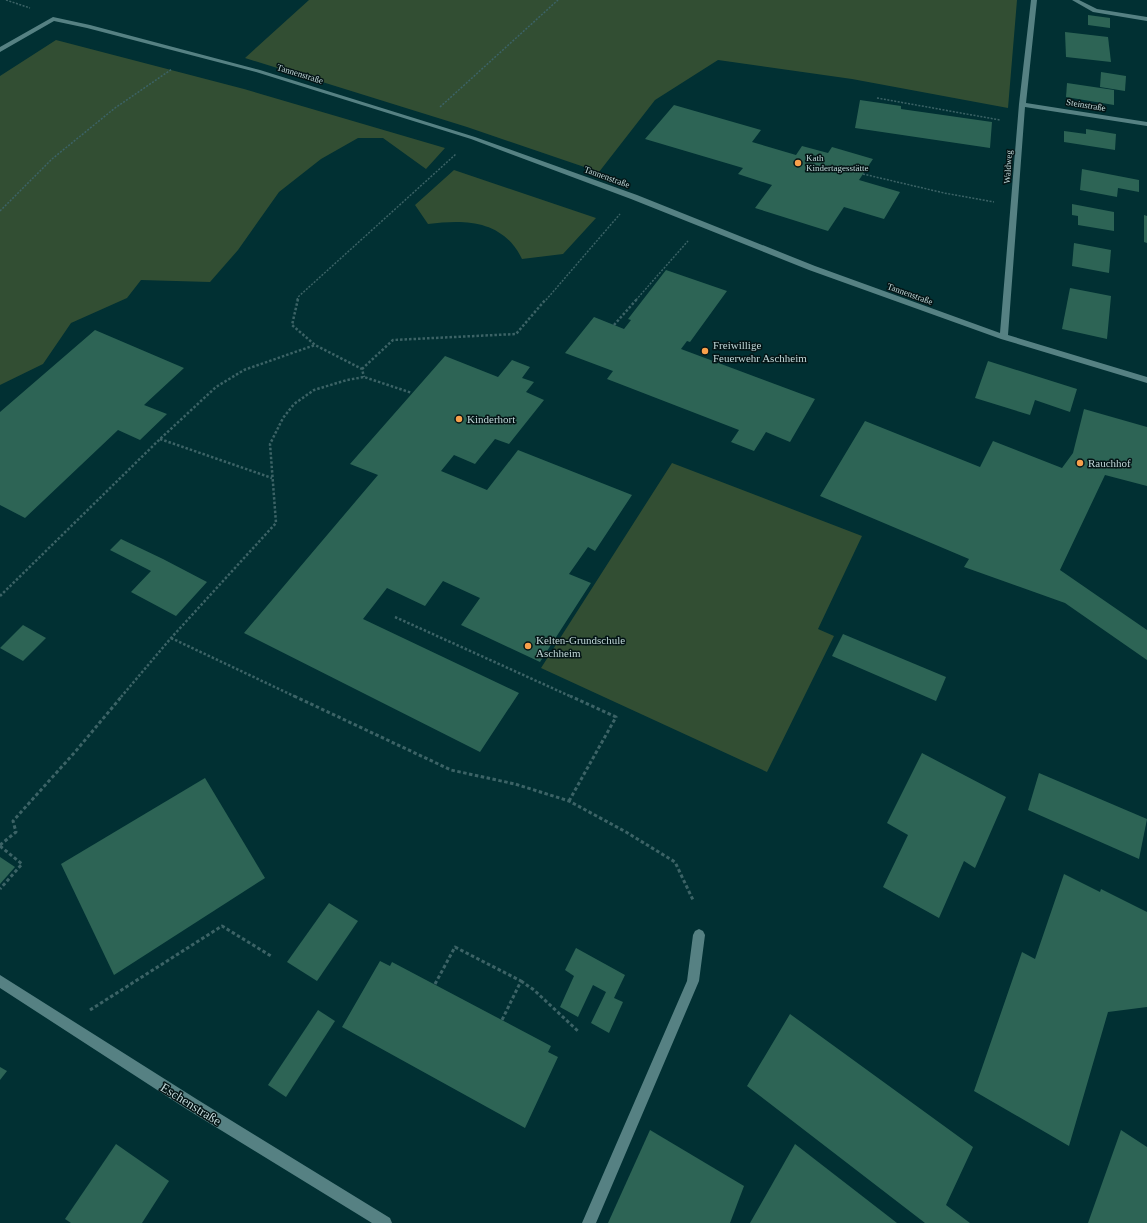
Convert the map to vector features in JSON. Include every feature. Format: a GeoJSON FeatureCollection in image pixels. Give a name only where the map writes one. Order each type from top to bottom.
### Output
{"type":"FeatureCollection","features":[{"type":"Feature","properties":{"kind":"street","name":"Waldweg"},"geometry":{"type":"LineString","coordinates":[[1004,337],[1020,123],[1034,0]]}},
{"type":"Feature","properties":{"kind":"street"},"geometry":{"type":"LineString","coordinates":[[1076,0],[1095,11],[1147,19]]}},
{"type":"Feature","properties":{"kind":"street","name":"Tannenstraße"},"geometry":{"type":"LineString","coordinates":[[0,50],[52,19],[88,26],[258,71],[473,138],[634,197],[812,268],[1004,337],[1147,380]]}},
{"type":"Feature","properties":{"kind":"street","name":"Steinstraße"},"geometry":{"type":"LineString","coordinates":[[1022,104],[1147,124]]}},
{"type":"Feature","properties":{"kind":"street"},"geometry":{"type":"LineString","coordinates":[[589,1223],[693,981],[699,934]]}},
{"type":"Feature","properties":{"kind":"street","name":"Eschenstraße"},"geometry":{"type":"LineString","coordinates":[[0,981],[193,1105],[385,1223]]}},
{"type":"Feature","properties":{"kind":"path"},"geometry":{"type":"LineString","coordinates":[[424,122],[558,0]]}},
{"type":"Feature","properties":{"kind":"path"},"geometry":{"type":"LineString","coordinates":[[0,211],[58,154],[115,108],[173,68]]}},
{"type":"Feature","properties":{"kind":"path"},"geometry":{"type":"LineString","coordinates":[[877,98],[1020,123]]}},
{"type":"Feature","properties":{"kind":"path"},"geometry":{"type":"LineString","coordinates":[[364,377],[362,369],[315,345],[292,325],[298,297],[473,138]]}},
{"type":"Feature","properties":{"kind":"path"},"geometry":{"type":"LineString","coordinates":[[863,174],[944,193],[1014,205]]}},
{"type":"Feature","properties":{"kind":"path"},"geometry":{"type":"LineString","coordinates":[[362,369],[393,340],[516,334],[634,197]]}},
{"type":"Feature","properties":{"kind":"path"},"geometry":{"type":"LineString","coordinates":[[614,325],[702,224]]}},
{"type":"Feature","properties":{"kind":"path"},"geometry":{"type":"LineString","coordinates":[[0,596],[160,439],[216,387],[244,370],[315,345]]}},
{"type":"Feature","properties":{"kind":"path"},"geometry":{"type":"LineString","coordinates":[[0,889],[22,864],[0,846],[16,832],[13,821],[75,752],[171,638],[276,523],[270,444],[283,418],[294,404],[314,390],[347,380],[364,377],[412,393]]}},
{"type":"Feature","properties":{"kind":"path"},"geometry":{"type":"LineString","coordinates":[[160,439],[272,478]]}},
{"type":"Feature","properties":{"kind":"path"},"geometry":{"type":"LineString","coordinates":[[395,617],[616,717],[569,801]]}},
{"type":"Feature","properties":{"kind":"path"},"geometry":{"type":"LineString","coordinates":[[171,638],[451,770],[515,784],[569,801],[626,832],[675,862],[693,900]]}},
{"type":"Feature","properties":{"kind":"path"},"geometry":{"type":"LineString","coordinates":[[68,1024],[222,926],[271,956]]}},
{"type":"Feature","properties":{"kind":"path"},"geometry":{"type":"LineString","coordinates":[[435,984],[455,947],[521,981],[534,990],[579,1032]]}},
{"type":"Feature","properties":{"kind":"path"},"geometry":{"type":"LineString","coordinates":[[502,1020],[521,981]]}},
{"type":"Feature","properties":{"kind":"green space"},"geometry":{"type":"Polygon","coordinates":[[[309,0],[1017,0],[1008,108],[852,79],[718,60],[655,100],[599,172],[467,127],[245,58],[309,0]]]}},
{"type":"Feature","properties":{"kind":"green space"},"geometry":{"type":"Polygon","coordinates":[[[56,40],[244,89],[445,148],[426,169],[383,138],[358,138],[321,159],[279,192],[238,250],[210,282],[141,280],[127,298],[71,323],[43,364],[0,385],[0,76],[56,40]]]}},
{"type":"Feature","properties":{"kind":"green space"},"geometry":{"type":"Polygon","coordinates":[[[454,170],[596,218],[563,254],[522,259],[514,246],[505,236],[494,229],[482,225],[456,222],[428,224],[415,205],[454,170]]]}},
{"type":"Feature","properties":{"kind":"green space"},"geometry":{"type":"Polygon","coordinates":[[[672,463],[862,536],[818,629],[834,636],[767,772],[541,668],[672,463]]]}},
{"type":"Feature","properties":{"kind":"building"},"geometry":{"type":"Polygon","coordinates":[[[1088,15],[1110,18],[1110,28],[1088,25],[1088,15]]]}},
{"type":"Feature","properties":{"kind":"building"},"geometry":{"type":"Polygon","coordinates":[[[1065,32],[1108,37],[1111,62],[1066,57],[1065,32]]]}},
{"type":"Feature","properties":{"kind":"building"},"geometry":{"type":"Polygon","coordinates":[[[1101,72],[1126,76],[1125,91],[1100,87],[1101,72]]]}},
{"type":"Feature","properties":{"kind":"building"},"geometry":{"type":"Polygon","coordinates":[[[1067,83],[1114,90],[1114,105],[1066,97],[1067,83]]]}},
{"type":"Feature","properties":{"kind":"building"},"geometry":{"type":"Polygon","coordinates":[[[860,100],[901,106],[901,109],[992,122],[990,148],[855,128],[860,100]]]}},
{"type":"Feature","properties":{"kind":"building","name":"Kath Kindertagesstätte"},"geometry":{"type":"Polygon","coordinates":[[[674,105],[761,130],[752,142],[796,155],[802,146],[828,153],[832,147],[873,159],[859,180],[900,192],[884,219],[844,207],[828,231],[755,208],[772,185],[738,174],[743,168],[645,139],[674,105]]]}},
{"type":"Feature","properties":{"kind":"building"},"geometry":{"type":"Polygon","coordinates":[[[1086,129],[1116,134],[1115,150],[1064,142],[1064,131],[1086,134],[1086,129]]]}},
{"type":"Feature","properties":{"kind":"building"},"geometry":{"type":"Polygon","coordinates":[[[1082,169],[1139,180],[1139,192],[1118,188],[1117,197],[1080,190],[1082,169]]]}},
{"type":"Feature","properties":{"kind":"building"},"geometry":{"type":"Polygon","coordinates":[[[1072,204],[1114,212],[1114,231],[1078,225],[1078,216],[1072,215],[1072,204]]]}},
{"type":"Feature","properties":{"kind":"building"},"geometry":{"type":"Polygon","coordinates":[[[1144,215],[1147,216],[1147,243],[1144,242],[1144,215]]]}},
{"type":"Feature","properties":{"kind":"building"},"geometry":{"type":"Polygon","coordinates":[[[1074,243],[1111,250],[1109,273],[1072,266],[1074,243]]]}},
{"type":"Feature","properties":{"kind":"building"},"geometry":{"type":"Polygon","coordinates":[[[666,270],[727,291],[690,342],[687,341],[681,349],[815,399],[790,442],[766,432],[754,451],[731,442],[739,430],[607,379],[613,371],[565,353],[594,317],[624,329],[631,320],[628,319],[666,270]]]}},
{"type":"Feature","properties":{"kind":"building"},"geometry":{"type":"Polygon","coordinates":[[[1070,288],[1111,296],[1107,339],[1062,329],[1070,288]]]}},
{"type":"Feature","properties":{"kind":"building"},"geometry":{"type":"Polygon","coordinates":[[[95,330],[184,368],[144,405],[167,414],[140,440],[118,430],[25,518],[0,505],[0,412],[95,330]]]}},
{"type":"Feature","properties":{"kind":"building"},"geometry":{"type":"Polygon","coordinates":[[[445,356],[498,377],[512,360],[530,367],[522,378],[534,382],[526,392],[544,400],[509,444],[495,439],[475,464],[454,455],[441,471],[487,490],[518,450],[632,495],[595,551],[588,547],[569,574],[591,583],[540,662],[461,625],[480,598],[443,581],[425,606],[387,588],[363,619],[519,693],[480,752],[244,633],[378,475],[350,464],[445,356]]]}},
{"type":"Feature","properties":{"kind":"building"},"geometry":{"type":"Polygon","coordinates":[[[988,361],[1077,389],[1070,412],[1035,400],[1030,415],[975,398],[988,361]]]}},
{"type":"Feature","properties":{"kind":"building"},"geometry":{"type":"Polygon","coordinates":[[[1084,409],[1147,427],[1147,486],[1105,475],[1060,570],[1147,630],[1147,660],[1065,603],[964,567],[969,559],[820,496],[865,421],[980,467],[993,441],[1062,468],[1073,453],[1084,409]]]}},
{"type":"Feature","properties":{"kind":"building"},"geometry":{"type":"Polygon","coordinates":[[[121,539],[207,582],[176,616],[131,592],[151,571],[110,550],[121,539]]]}},
{"type":"Feature","properties":{"kind":"building"},"geometry":{"type":"Polygon","coordinates":[[[23,625],[46,638],[23,661],[0,648],[23,625]]]}},
{"type":"Feature","properties":{"kind":"building"},"geometry":{"type":"Polygon","coordinates":[[[843,634],[946,677],[936,701],[832,656],[843,634]]]}},
{"type":"Feature","properties":{"kind":"building"},"geometry":{"type":"Polygon","coordinates":[[[922,753],[1006,797],[975,868],[964,861],[939,918],[883,887],[908,835],[887,823],[922,753]]]}},
{"type":"Feature","properties":{"kind":"building"},"geometry":{"type":"Polygon","coordinates":[[[1039,773],[1147,819],[1139,859],[1028,810],[1039,773]]]}},
{"type":"Feature","properties":{"kind":"building"},"geometry":{"type":"Polygon","coordinates":[[[205,778],[265,878],[114,975],[61,864],[205,778]]]}},
{"type":"Feature","properties":{"kind":"building"},"geometry":{"type":"Polygon","coordinates":[[[0,857],[15,867],[0,884],[0,857]]]}},
{"type":"Feature","properties":{"kind":"building"},"geometry":{"type":"Polygon","coordinates":[[[1064,874],[1100,892],[1101,889],[1147,912],[1147,1007],[1108,1012],[1069,1146],[974,1091],[1022,952],[1035,959],[1064,874]]]}},
{"type":"Feature","properties":{"kind":"building"},"geometry":{"type":"Polygon","coordinates":[[[329,903],[358,921],[317,981],[287,962],[329,903]]]}},
{"type":"Feature","properties":{"kind":"building"},"geometry":{"type":"Polygon","coordinates":[[[576,948],[625,975],[614,998],[623,1002],[609,1033],[591,1023],[606,992],[593,985],[578,1017],[560,1007],[574,976],[565,970],[576,948]]]}},
{"type":"Feature","properties":{"kind":"building"},"geometry":{"type":"Polygon","coordinates":[[[380,961],[390,966],[392,962],[551,1046],[548,1052],[558,1057],[525,1128],[342,1027],[380,961]]]}},
{"type":"Feature","properties":{"kind":"building"},"geometry":{"type":"Polygon","coordinates":[[[318,1010],[335,1021],[286,1097],[268,1085],[318,1010]]]}},
{"type":"Feature","properties":{"kind":"building"},"geometry":{"type":"Polygon","coordinates":[[[790,1014],[973,1147],[946,1205],[970,1223],[925,1223],[747,1086],[790,1014]]]}},
{"type":"Feature","properties":{"kind":"building"},"geometry":{"type":"Polygon","coordinates":[[[0,1067],[7,1071],[0,1080],[0,1067]]]}},
{"type":"Feature","properties":{"kind":"building"},"geometry":{"type":"Polygon","coordinates":[[[650,1130],[744,1186],[730,1223],[608,1223],[650,1130]]]}},
{"type":"Feature","properties":{"kind":"building"},"geometry":{"type":"Polygon","coordinates":[[[1121,1130],[1147,1147],[1147,1223],[1088,1223],[1121,1130]]]}},
{"type":"Feature","properties":{"kind":"building"},"geometry":{"type":"Polygon","coordinates":[[[116,1144],[169,1181],[142,1223],[71,1223],[65,1219],[116,1144]]]}},
{"type":"Feature","properties":{"kind":"building"},"geometry":{"type":"Polygon","coordinates":[[[795,1144],[897,1223],[750,1223],[795,1144]]]}},
{"type":"Feature","properties":{"kind":"place","name":"Kath Kindertagesstätte"},"geometry":{"type":"Point","coordinates":[798,163]}},
{"type":"Feature","properties":{"kind":"place","name":"Freiwillige Feuerwehr Aschheim"},"geometry":{"type":"Point","coordinates":[705,351]}},
{"type":"Feature","properties":{"kind":"place","name":"Kinderhort"},"geometry":{"type":"Point","coordinates":[459,419]}},
{"type":"Feature","properties":{"kind":"place","name":"Rauchhof"},"geometry":{"type":"Point","coordinates":[1080,463]}},
{"type":"Feature","properties":{"kind":"place","name":"Kelten-Grundschule Aschheim"},"geometry":{"type":"Point","coordinates":[528,646]}}]}
